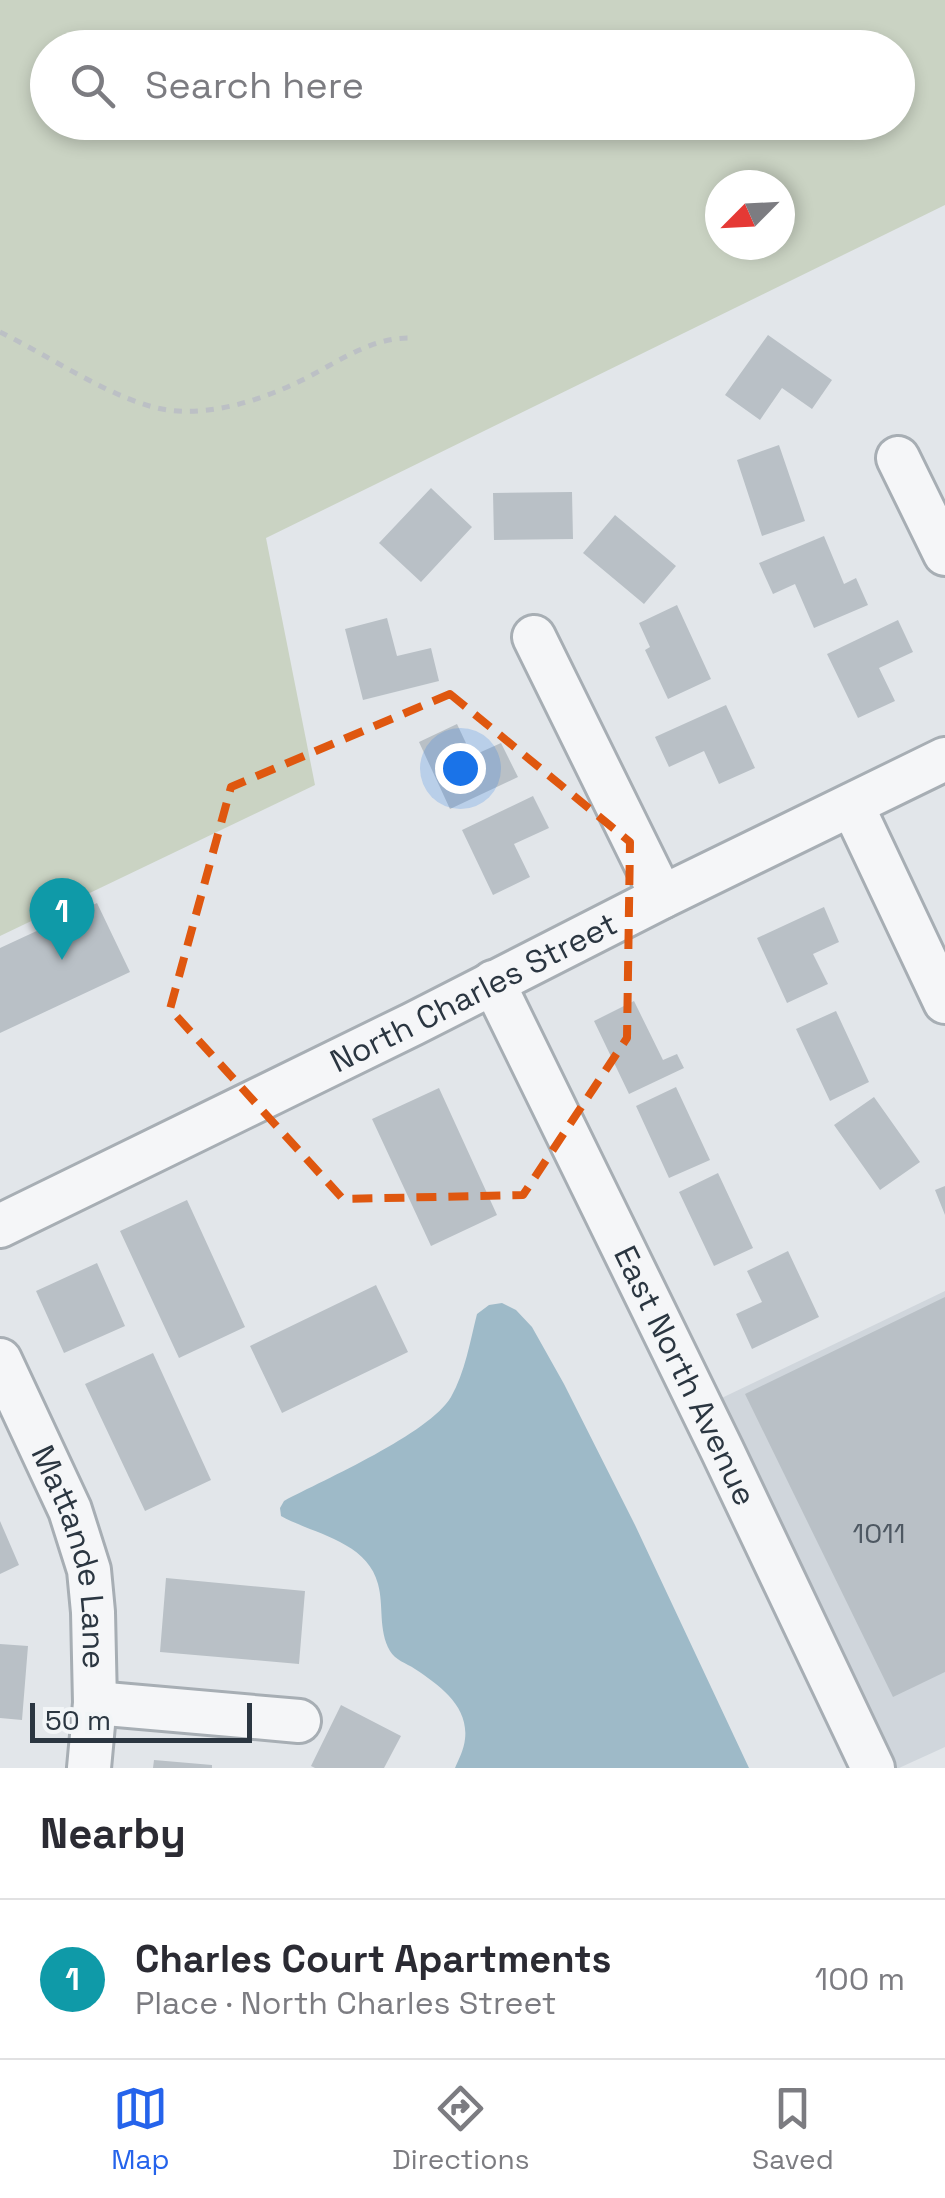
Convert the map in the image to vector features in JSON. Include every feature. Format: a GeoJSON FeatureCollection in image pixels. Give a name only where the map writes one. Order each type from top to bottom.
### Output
{"type":"FeatureCollection","features":[{"type":"Feature","properties":{"kind":"street"},"geometry":{"type":"LineString","coordinates":[[898,458],[945,554]]}},
{"type":"Feature","properties":{"kind":"street"},"geometry":{"type":"LineString","coordinates":[[534,636],[662,897]]}},
{"type":"Feature","properties":{"kind":"street","name":"North Charles Street"},"geometry":{"type":"LineString","coordinates":[[0,1226],[945,760]]}},
{"type":"Feature","properties":{"kind":"street"},"geometry":{"type":"LineString","coordinates":[[852,806],[945,1002]]}},
{"type":"Feature","properties":{"kind":"street","name":"East North Avenue"},"geometry":{"type":"LineString","coordinates":[[493,982],[873,1768]]}},
{"type":"Feature","properties":{"kind":"street","name":"Mattande Lane"},"geometry":{"type":"LineString","coordinates":[[0,1360],[70,1510],[89,1570],[94,1703],[88,1768]]}},
{"type":"Feature","properties":{"kind":"street"},"geometry":{"type":"LineString","coordinates":[[94,1703],[300,1721]]}},
{"type":"Feature","properties":{"kind":"path"},"geometry":{"type":"LineString","coordinates":[[0,332],[131,399],[170,411],[210,409],[258,398],[377,342],[409,338]]}},
{"type":"Feature","properties":{"kind":"highlighted area"},"geometry":{"type":"Polygon","coordinates":[[[450,694],[630,842],[627,1038],[523,1195],[343,1199],[170,1009],[231,787],[450,694]]]}},
{"type":"Feature","properties":{"kind":"shaded area"},"geometry":{"type":"Polygon","coordinates":[[[945,1291],[945,1747],[899,1768],[850,1768],[682,1417],[945,1291]]]}},
{"type":"Feature","properties":{"kind":"green space"},"geometry":{"type":"Polygon","coordinates":[[[0,0],[945,0],[945,205],[266,538],[315,785],[0,936],[0,0]]]}},
{"type":"Feature","properties":{"kind":"water"},"geometry":{"type":"Polygon","coordinates":[[[502,1303],[516,1310],[532,1327],[564,1384],[749,1768],[455,1768],[465,1739],[462,1716],[442,1689],[390,1651],[372,1569],[351,1548],[281,1516],[284,1501],[399,1440],[439,1411],[460,1377],[477,1314],[489,1305],[502,1303]]]}},
{"type":"Feature","properties":{"kind":"building"},"geometry":{"type":"Polygon","coordinates":[[[768,335],[832,380],[812,409],[782,388],[760,420],[725,395],[768,335]]]}},
{"type":"Feature","properties":{"kind":"building"},"geometry":{"type":"Polygon","coordinates":[[[779,445],[805,521],[762,536],[737,460],[779,445]]]}},
{"type":"Feature","properties":{"kind":"building"},"geometry":{"type":"Polygon","coordinates":[[[431,488],[472,527],[421,582],[379,543],[431,488]]]}},
{"type":"Feature","properties":{"kind":"building"},"geometry":{"type":"Polygon","coordinates":[[[572,492],[573,539],[494,540],[493,493],[572,492]]]}},
{"type":"Feature","properties":{"kind":"building"},"geometry":{"type":"Polygon","coordinates":[[[615,515],[676,566],[644,604],[583,553],[615,515]]]}},
{"type":"Feature","properties":{"kind":"building"},"geometry":{"type":"Polygon","coordinates":[[[824,536],[844,584],[856,578],[868,605],[814,628],[795,584],[773,594],[759,563],[824,536]]]}},
{"type":"Feature","properties":{"kind":"building"},"geometry":{"type":"Polygon","coordinates":[[[677,605],[711,679],[668,699],[645,650],[650,647],[639,623],[677,605]]]}},
{"type":"Feature","properties":{"kind":"building"},"geometry":{"type":"Polygon","coordinates":[[[387,618],[397,656],[431,648],[439,681],[363,700],[345,629],[387,618]]]}},
{"type":"Feature","properties":{"kind":"building"},"geometry":{"type":"Polygon","coordinates":[[[898,620],[913,652],[879,668],[895,701],[858,718],[827,654],[898,620]]]}},
{"type":"Feature","properties":{"kind":"building"},"geometry":{"type":"Polygon","coordinates":[[[726,705],[755,768],[719,784],[704,751],[669,767],[655,737],[726,705]]]}},
{"type":"Feature","properties":{"kind":"building"},"geometry":{"type":"Polygon","coordinates":[[[457,724],[472,756],[501,743],[518,777],[450,809],[419,742],[457,724]]]}},
{"type":"Feature","properties":{"kind":"building"},"geometry":{"type":"Polygon","coordinates":[[[533,796],[549,828],[514,844],[530,877],[493,895],[462,830],[533,796]]]}},
{"type":"Feature","properties":{"kind":"building"},"geometry":{"type":"Polygon","coordinates":[[[97,903],[130,972],[0,1033],[0,948],[97,903]]]}},
{"type":"Feature","properties":{"kind":"building"},"geometry":{"type":"Polygon","coordinates":[[[824,907],[839,942],[813,954],[828,984],[787,1003],[757,938],[824,907]]]}},
{"type":"Feature","properties":{"kind":"building"},"geometry":{"type":"Polygon","coordinates":[[[634,1001],[663,1060],[677,1054],[684,1068],[629,1094],[594,1021],[634,1001]]]}},
{"type":"Feature","properties":{"kind":"building"},"geometry":{"type":"Polygon","coordinates":[[[836,1011],[869,1082],[830,1101],[796,1029],[836,1011]]]}},
{"type":"Feature","properties":{"kind":"building"},"geometry":{"type":"Polygon","coordinates":[[[676,1087],[710,1160],[669,1178],[636,1106],[676,1087]]]}},
{"type":"Feature","properties":{"kind":"building"},"geometry":{"type":"Polygon","coordinates":[[[439,1088],[497,1215],[431,1246],[372,1119],[439,1088]]]}},
{"type":"Feature","properties":{"kind":"building"},"geometry":{"type":"Polygon","coordinates":[[[874,1097],[920,1162],[880,1190],[834,1125],[874,1097]]]}},
{"type":"Feature","properties":{"kind":"building"},"geometry":{"type":"Polygon","coordinates":[[[718,1173],[753,1248],[714,1266],[679,1192],[718,1173]]]}},
{"type":"Feature","properties":{"kind":"building"},"geometry":{"type":"Polygon","coordinates":[[[945,1186],[945,1215],[935,1190],[945,1186]]]}},
{"type":"Feature","properties":{"kind":"building"},"geometry":{"type":"Polygon","coordinates":[[[187,1200],[245,1327],[179,1358],[120,1231],[187,1200]]]}},
{"type":"Feature","properties":{"kind":"building"},"geometry":{"type":"Polygon","coordinates":[[[788,1251],[819,1317],[752,1349],[736,1314],[762,1302],[747,1271],[788,1251]]]}},
{"type":"Feature","properties":{"kind":"building"},"geometry":{"type":"Polygon","coordinates":[[[97,1263],[125,1326],[64,1353],[36,1291],[97,1263]]]}},
{"type":"Feature","properties":{"kind":"building"},"geometry":{"type":"Polygon","coordinates":[[[376,1285],[408,1352],[282,1413],[250,1346],[376,1285]]]}},
{"type":"Feature","properties":{"kind":"building"},"geometry":{"type":"Polygon","coordinates":[[[945,1297],[945,1672],[893,1697],[745,1394],[945,1297]]]}},
{"type":"Feature","properties":{"kind":"building"},"geometry":{"type":"Polygon","coordinates":[[[153,1353],[211,1480],[145,1511],[85,1384],[153,1353]]]}},
{"type":"Feature","properties":{"kind":"building"},"geometry":{"type":"Polygon","coordinates":[[[0,1521],[19,1565],[0,1574],[0,1521]]]}},
{"type":"Feature","properties":{"kind":"building"},"geometry":{"type":"Polygon","coordinates":[[[166,1578],[305,1591],[299,1664],[160,1652],[166,1578]]]}},
{"type":"Feature","properties":{"kind":"building"},"geometry":{"type":"Polygon","coordinates":[[[0,1644],[28,1646],[22,1720],[0,1718],[0,1644]]]}},
{"type":"Feature","properties":{"kind":"building"},"geometry":{"type":"Polygon","coordinates":[[[341,1705],[401,1736],[384,1768],[311,1766],[341,1705]]]}},
{"type":"Feature","properties":{"kind":"building"},"geometry":{"type":"Polygon","coordinates":[[[154,1760],[212,1765],[212,1768],[153,1768],[154,1760]]]}},
{"type":"Feature","properties":{"kind":"place","name":"Charles Court Apartments"},"geometry":{"type":"Point","coordinates":[62,960]}}]}
